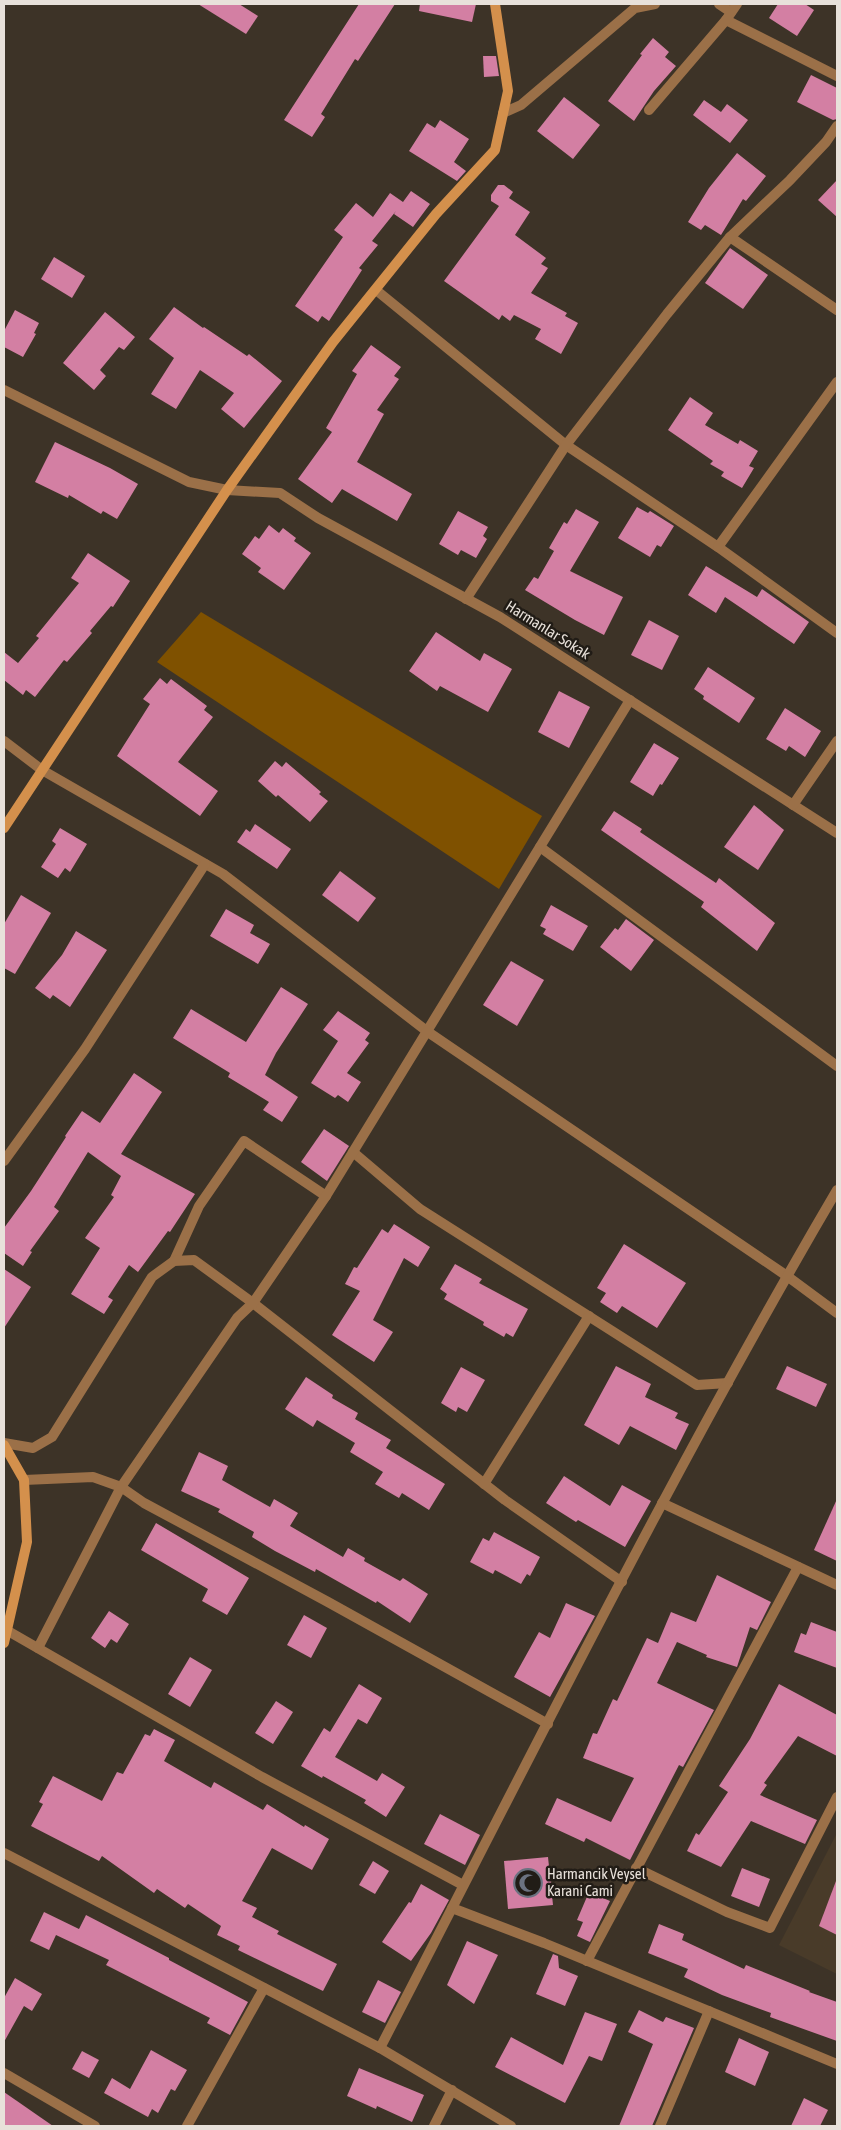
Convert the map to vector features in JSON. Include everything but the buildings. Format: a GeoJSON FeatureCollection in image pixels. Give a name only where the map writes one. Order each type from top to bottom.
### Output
{"type":"FeatureCollection","features":[{"type":"Feature","properties":{"kind":"street"},"geometry":{"type":"LineString","coordinates":[[4,828],[227,490],[334,342],[436,214],[495,150],[508,91],[495,4]]}},
{"type":"Feature","properties":{"kind":"street"},"geometry":{"type":"LineString","coordinates":[[503,113],[521,105],[635,8],[656,4]]}},
{"type":"Feature","properties":{"kind":"street"},"geometry":{"type":"LineString","coordinates":[[719,4],[837,76]]}},
{"type":"Feature","properties":{"kind":"street"},"geometry":{"type":"LineString","coordinates":[[649,110],[732,12]]}},
{"type":"Feature","properties":{"kind":"street"},"geometry":{"type":"LineString","coordinates":[[466,599],[566,445],[667,314],[730,237],[802,167],[826,142],[837,126]]}},
{"type":"Feature","properties":{"kind":"street"},"geometry":{"type":"LineString","coordinates":[[730,237],[837,310]]}},
{"type":"Feature","properties":{"kind":"street"},"geometry":{"type":"LineString","coordinates":[[376,290],[566,445],[718,546],[837,633]]}},
{"type":"Feature","properties":{"kind":"street"},"geometry":{"type":"LineString","coordinates":[[718,546],[837,382]]}},
{"type":"Feature","properties":{"kind":"street","name":"Harmanlar Sokak"},"geometry":{"type":"LineString","coordinates":[[4,390],[189,482],[227,490],[280,493],[318,518],[500,618],[837,833]]}},
{"type":"Feature","properties":{"kind":"street"},"geometry":{"type":"LineString","coordinates":[[38,1648],[121,1487],[237,1318],[253,1303],[326,1196],[630,700]]}},
{"type":"Feature","properties":{"kind":"street"},"geometry":{"type":"LineString","coordinates":[[4,740],[42,770],[223,874],[428,1032],[787,1276],[837,1313]]}},
{"type":"Feature","properties":{"kind":"street"},"geometry":{"type":"LineString","coordinates":[[793,805],[837,740]]}},
{"type":"Feature","properties":{"kind":"street"},"geometry":{"type":"LineString","coordinates":[[540,847],[837,1066]]}},
{"type":"Feature","properties":{"kind":"street"},"geometry":{"type":"LineString","coordinates":[[4,1161],[85,1049],[205,864]]}},
{"type":"Feature","properties":{"kind":"street"},"geometry":{"type":"LineString","coordinates":[[4,1444],[33,1448],[52,1437],[152,1277],[174,1261],[199,1206],[244,1141],[326,1196]]}},
{"type":"Feature","properties":{"kind":"street"},"geometry":{"type":"LineString","coordinates":[[353,1152],[420,1209],[697,1385],[728,1383]]}},
{"type":"Feature","properties":{"kind":"street"},"geometry":{"type":"LineString","coordinates":[[380,2048],[662,1503],[787,1276],[837,1190]]}},
{"type":"Feature","properties":{"kind":"street"},"geometry":{"type":"LineString","coordinates":[[174,1261],[194,1260],[253,1303],[484,1484],[622,1582]]}},
{"type":"Feature","properties":{"kind":"street"},"geometry":{"type":"LineString","coordinates":[[484,1484],[589,1316]]}},
{"type":"Feature","properties":{"kind":"street"},"geometry":{"type":"LineString","coordinates":[[4,1444],[24,1480],[27,1542],[4,1643]]}},
{"type":"Feature","properties":{"kind":"street"},"geometry":{"type":"LineString","coordinates":[[24,1480],[93,1478],[121,1487],[144,1504],[328,1602],[548,1724]]}},
{"type":"Feature","properties":{"kind":"street"},"geometry":{"type":"LineString","coordinates":[[662,1503],[837,1585]]}},
{"type":"Feature","properties":{"kind":"street"},"geometry":{"type":"LineString","coordinates":[[587,1961],[798,1567]]}},
{"type":"Feature","properties":{"kind":"street"},"geometry":{"type":"LineString","coordinates":[[8,1631],[262,1777],[463,1885]]}},
{"type":"Feature","properties":{"kind":"street"},"geometry":{"type":"LineString","coordinates":[[636,1868],[727,1912],[770,1928],[837,1797]]}},
{"type":"Feature","properties":{"kind":"street"},"geometry":{"type":"LineString","coordinates":[[4,1853],[380,2048],[511,2126]]}},
{"type":"Feature","properties":{"kind":"street"},"geometry":{"type":"LineString","coordinates":[[452,1908],[587,1961],[837,2064]]}},
{"type":"Feature","properties":{"kind":"street"},"geometry":{"type":"LineString","coordinates":[[187,2126],[264,1988]]}},
{"type":"Feature","properties":{"kind":"street"},"geometry":{"type":"LineString","coordinates":[[660,2126],[709,2011]]}},
{"type":"Feature","properties":{"kind":"street"},"geometry":{"type":"LineString","coordinates":[[4,2073],[95,2126]]}},
{"type":"Feature","properties":{"kind":"street"},"geometry":{"type":"LineString","coordinates":[[434,2126],[452,2090]]}},
{"type":"Feature","properties":{"kind":"shaded area"},"geometry":{"type":"Polygon","coordinates":[[[201,612],[542,816],[499,889],[157,662],[201,612]]]}},
{"type":"Feature","properties":{"kind":"shaded area"},"geometry":{"type":"Polygon","coordinates":[[[837,1833],[837,1974],[779,1945],[837,1833]]]}},
{"type":"Feature","properties":{"kind":"place","name":"Harmancik Veysel Karani Cami"},"geometry":{"type":"Point","coordinates":[528,1883]}}]}
